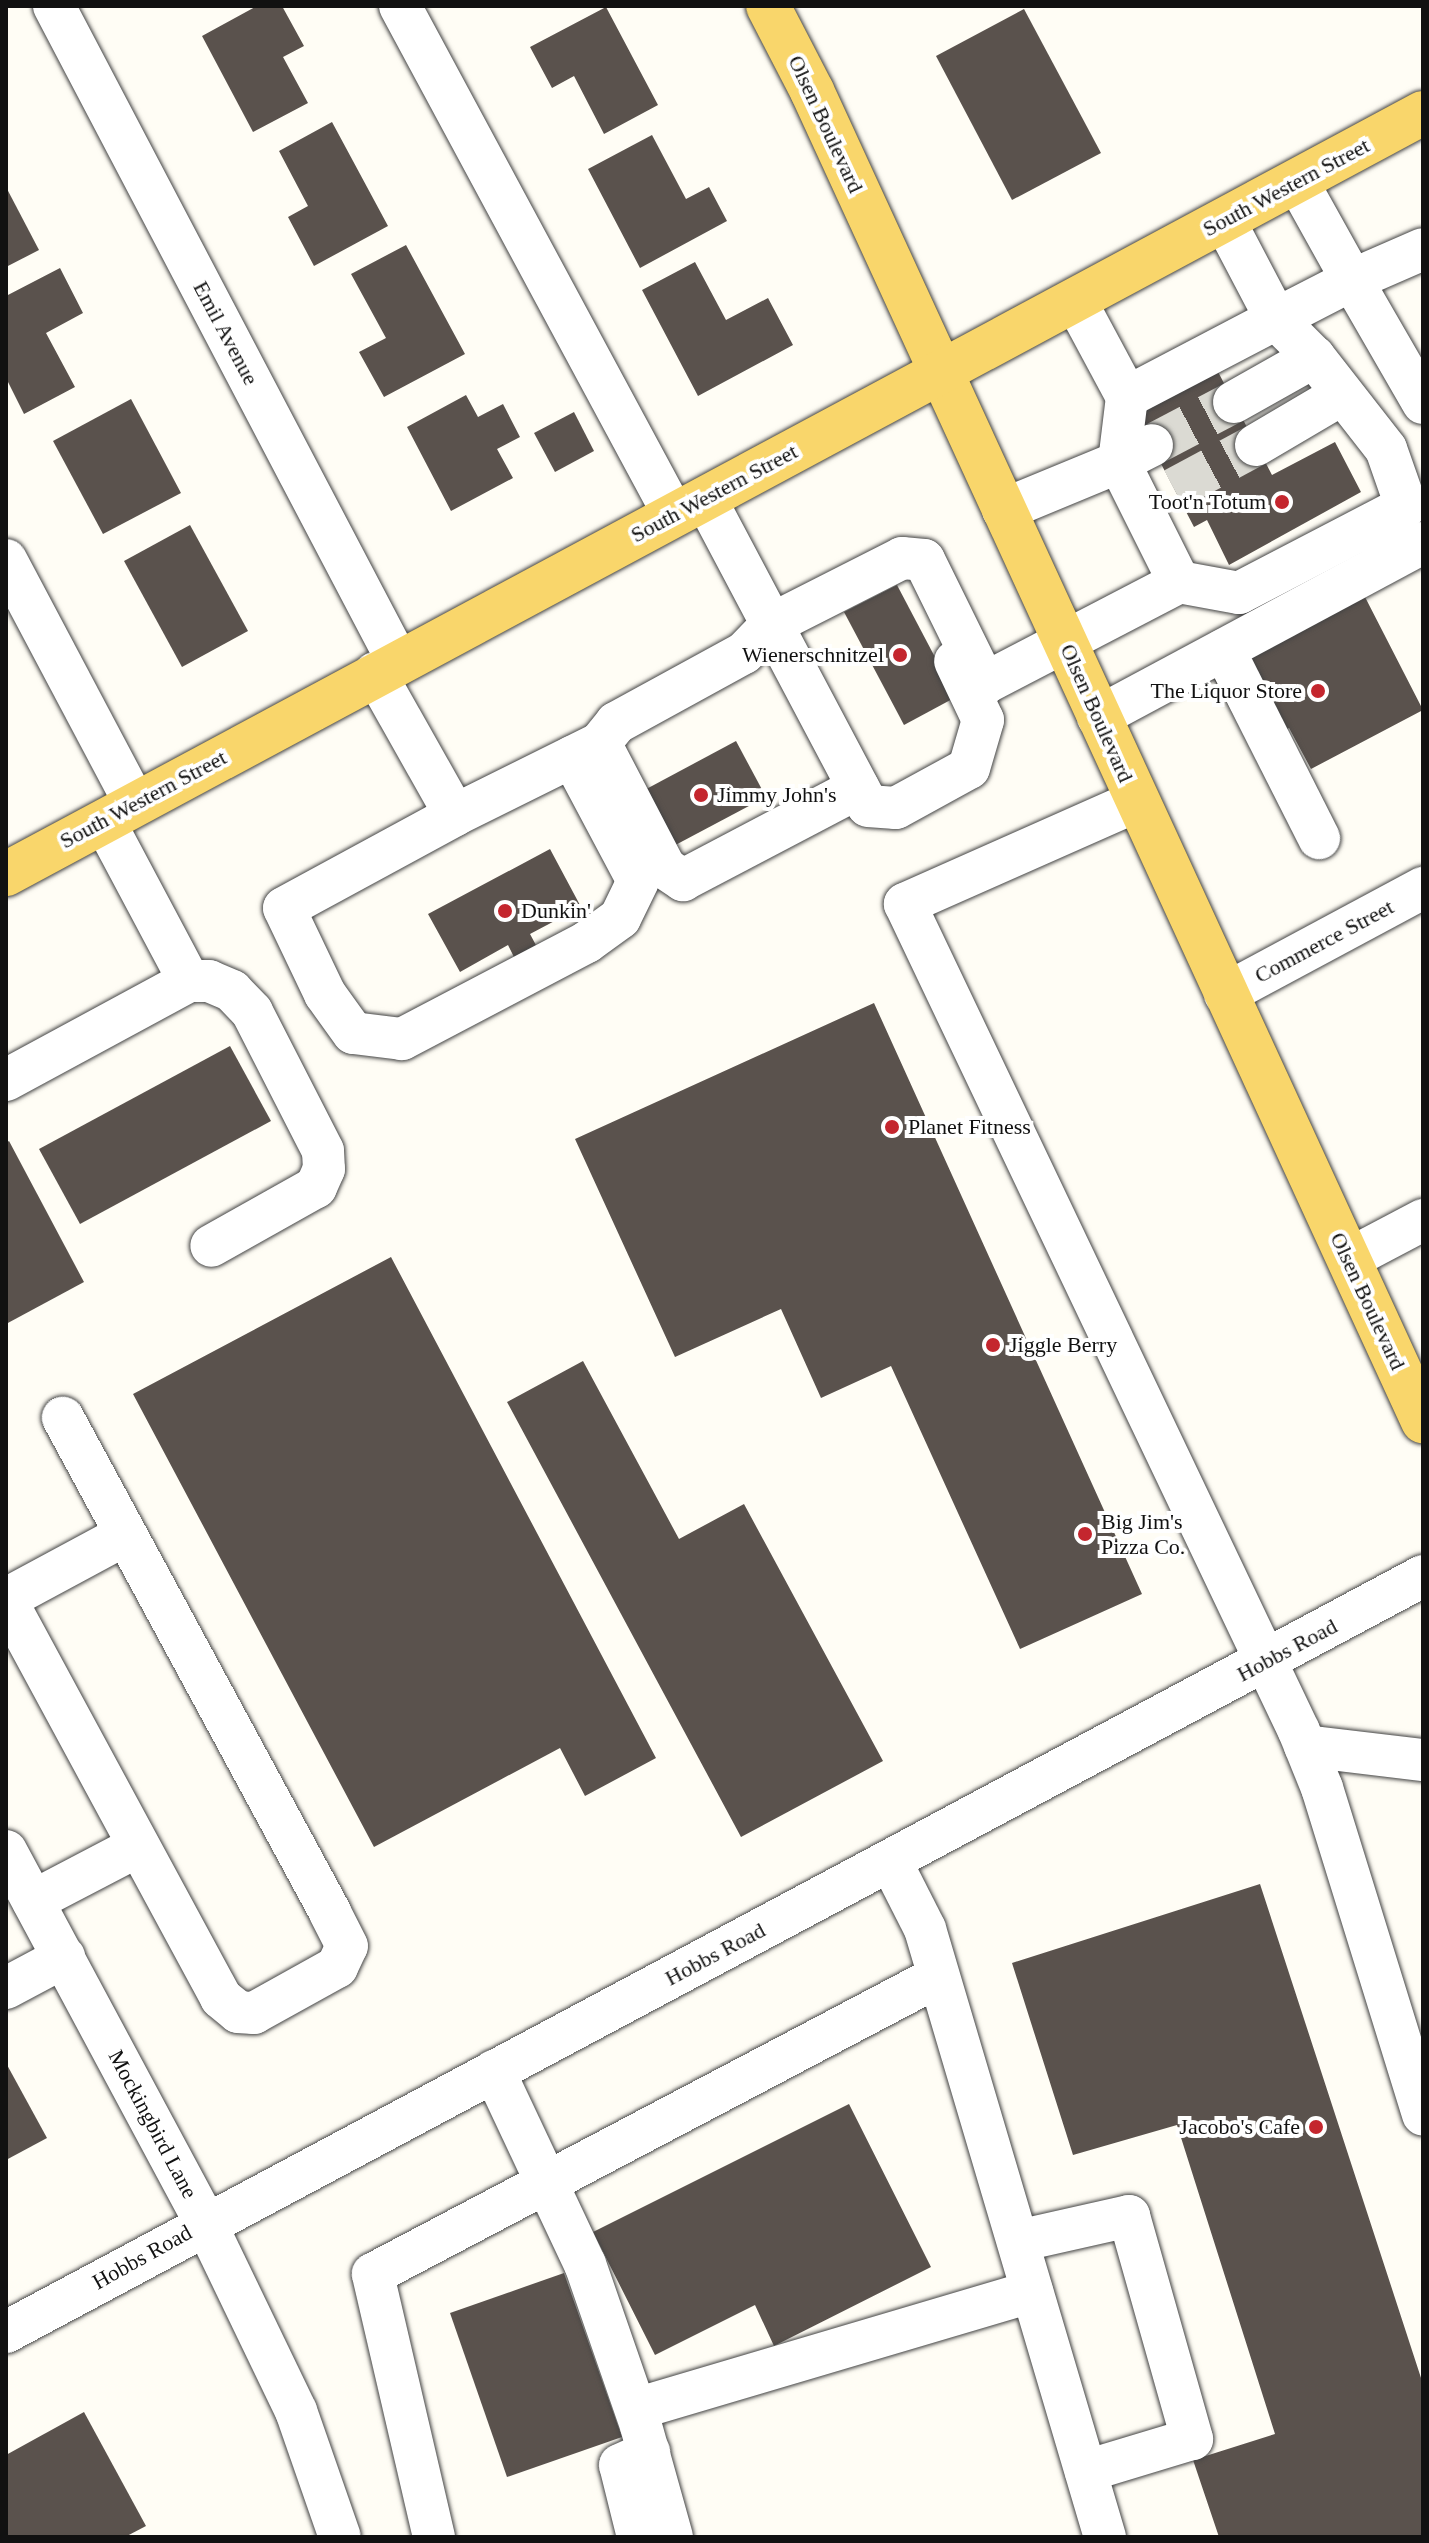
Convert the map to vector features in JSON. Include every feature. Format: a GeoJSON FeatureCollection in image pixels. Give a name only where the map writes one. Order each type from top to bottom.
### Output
{"type":"FeatureCollection","features":[{"type":"Feature","properties":{"kind":"main road","name":"Olsen Boulevard"},"geometry":{"type":"LineString","coordinates":[[768,6],[812,91],[1423,1421]]}},
{"type":"Feature","properties":{"kind":"main road","name":"South Western Street"},"geometry":{"type":"LineString","coordinates":[[6,874],[386,667],[1423,113]]}},
{"type":"Feature","properties":{"kind":"street","name":"Emil Avenue"},"geometry":{"type":"LineString","coordinates":[[54,6],[386,667],[455,815]]}},
{"type":"Feature","properties":{"kind":"street"},"geometry":{"type":"LineString","coordinates":[[400,6],[690,507],[772,624],[859,788],[896,808],[969,768],[983,720],[977,688],[902,558],[772,624],[744,653],[616,723],[586,750],[455,815],[284,908],[325,994],[353,1033],[402,1039],[587,942],[620,918],[638,881],[586,750]]}},
{"type":"Feature","properties":{"kind":"street"},"geometry":{"type":"LineString","coordinates":[[1297,181],[1423,403]]}},
{"type":"Feature","properties":{"kind":"street"},"geometry":{"type":"LineString","coordinates":[[977,688],[1066,645],[1179,582],[1239,593],[1406,506],[1386,449],[1314,357],[1276,319],[1224,220]]}},
{"type":"Feature","properties":{"kind":"street"},"geometry":{"type":"LineString","coordinates":[[1127,397],[1352,280],[1423,249]]}},
{"type":"Feature","properties":{"kind":"street"},"geometry":{"type":"LineString","coordinates":[[1075,300],[1127,397],[1136,453],[1158,498],[1179,582]]}},
{"type":"Feature","properties":{"kind":"street"},"geometry":{"type":"LineString","coordinates":[[1234,402],[1314,357]]}},
{"type":"Feature","properties":{"kind":"street"},"geometry":{"type":"LineString","coordinates":[[1256,445],[1341,395]]}},
{"type":"Feature","properties":{"kind":"street"},"geometry":{"type":"LineString","coordinates":[[1003,510],[1136,453]]}},
{"type":"Feature","properties":{"kind":"street"},"geometry":{"type":"LineString","coordinates":[[1098,717],[1423,543]]}},
{"type":"Feature","properties":{"kind":"street"},"geometry":{"type":"LineString","coordinates":[[6,560],[120,812],[189,981]]}},
{"type":"Feature","properties":{"kind":"street"},"geometry":{"type":"LineString","coordinates":[[1224,650],[1319,838]]}},
{"type":"Feature","properties":{"kind":"street"},"geometry":{"type":"LineString","coordinates":[[586,750],[665,868],[859,788]]}},
{"type":"Feature","properties":{"kind":"street"},"geometry":{"type":"LineString","coordinates":[[1137,801],[905,904],[1305,1746],[1423,2115]]}},
{"type":"Feature","properties":{"kind":"street","name":"Commerce Street"},"geometry":{"type":"LineString","coordinates":[[1225,994],[1423,888]]}},
{"type":"Feature","properties":{"kind":"street"},"geometry":{"type":"LineString","coordinates":[[6,1080],[189,981],[209,981],[232,991],[252,1012],[323,1151],[324,1169],[316,1187],[211,1246]]}},
{"type":"Feature","properties":{"kind":"street"},"geometry":{"type":"LineString","coordinates":[[1349,1259],[1423,1220]]}},
{"type":"Feature","properties":{"kind":"street"},"geometry":{"type":"LineString","coordinates":[[63,1418],[347,1946],[337,1967],[254,2013],[238,2012],[221,1998],[6,1599],[125,1535]]}},
{"type":"Feature","properties":{"kind":"street","name":"Hobbs Road"},"geometry":{"type":"LineString","coordinates":[[6,2332],[205,2222],[891,1862],[1423,1576]]}},
{"type":"Feature","properties":{"kind":"street"},"geometry":{"type":"LineString","coordinates":[[1305,1746],[1423,1760]]}},
{"type":"Feature","properties":{"kind":"street"},"geometry":{"type":"LineString","coordinates":[[33,1901],[138,1846]]}},
{"type":"Feature","properties":{"kind":"street","name":"Mockingbird Lane"},"geometry":{"type":"LineString","coordinates":[[6,1851],[205,2222],[296,2411],[340,2537]]}},
{"type":"Feature","properties":{"kind":"street"},"geometry":{"type":"LineString","coordinates":[[891,1862],[925,1929],[1105,2537]]}},
{"type":"Feature","properties":{"kind":"street"},"geometry":{"type":"LineString","coordinates":[[6,1988],[64,1957]]}},
{"type":"Feature","properties":{"kind":"street"},"geometry":{"type":"LineString","coordinates":[[434,2537],[373,2274],[545,2180],[937,1977]]}},
{"type":"Feature","properties":{"kind":"street"},"geometry":{"type":"LineString","coordinates":[[494,2071],[585,2264],[636,2409],[672,2537]]}},
{"type":"Feature","properties":{"kind":"street"},"geometry":{"type":"LineString","coordinates":[[1018,2241],[1129,2216],[1192,2439],[1086,2471]]}},
{"type":"Feature","properties":{"kind":"street"},"geometry":{"type":"LineString","coordinates":[[636,2409],[1032,2292]]}},
{"type":"Feature","properties":{"kind":"street"},"geometry":{"type":"LineString","coordinates":[[638,2537],[620,2465],[649,2452]]}},
{"type":"Feature","properties":{"kind":"building"},"geometry":{"type":"Polygon","coordinates":[[[257,6],[282,6],[304,46],[283,57],[308,103],[253,132],[202,36],[257,6]]]}},
{"type":"Feature","properties":{"kind":"building"},"geometry":{"type":"Polygon","coordinates":[[[606,7],[658,105],[604,134],[574,76],[552,88],[530,47],[606,7]]]}},
{"type":"Feature","properties":{"kind":"building"},"geometry":{"type":"Polygon","coordinates":[[[1024,9],[1101,153],[1012,200],[936,56],[1024,9]]]}},
{"type":"Feature","properties":{"kind":"building"},"geometry":{"type":"Polygon","coordinates":[[[332,122],[388,226],[314,266],[288,217],[308,206],[279,151],[332,122]]]}},
{"type":"Feature","properties":{"kind":"building"},"geometry":{"type":"Polygon","coordinates":[[[652,135],[686,199],[709,187],[727,221],[640,268],[588,169],[652,135]]]}},
{"type":"Feature","properties":{"kind":"building"},"geometry":{"type":"Polygon","coordinates":[[[6,187],[39,250],[6,267],[6,187]]]}},
{"type":"Feature","properties":{"kind":"building"},"geometry":{"type":"Polygon","coordinates":[[[406,245],[465,354],[384,397],[359,352],[386,338],[351,274],[406,245]]]}},
{"type":"Feature","properties":{"kind":"building"},"geometry":{"type":"Polygon","coordinates":[[[695,262],[726,320],[768,298],[793,345],[698,396],[642,290],[695,262]]]}},
{"type":"Feature","properties":{"kind":"building"},"geometry":{"type":"Polygon","coordinates":[[[60,268],[83,313],[46,333],[75,387],[24,414],[6,378],[6,296],[60,268]]]}},
{"type":"Feature","properties":{"kind":"building"},"geometry":{"type":"Polygon","coordinates":[[[1215,366],[1272,475],[1335,442],[1361,492],[1229,565],[1207,520],[1194,527],[1133,410],[1215,366]]]}},
{"type":"Feature","properties":{"kind":"building"},"geometry":{"type":"Polygon","coordinates":[[[466,395],[478,417],[503,404],[520,437],[497,449],[513,478],[451,511],[407,427],[466,395]]]}},
{"type":"Feature","properties":{"kind":"building"},"geometry":{"type":"Polygon","coordinates":[[[131,399],[181,493],[103,534],[53,441],[131,399]]]}},
{"type":"Feature","properties":{"kind":"building"},"geometry":{"type":"Polygon","coordinates":[[[574,412],[594,451],[555,472],[534,433],[574,412]]]}},
{"type":"Feature","properties":{"kind":"building"},"geometry":{"type":"Polygon","coordinates":[[[190,525],[248,631],[182,667],[124,561],[190,525]]]}},
{"type":"Feature","properties":{"kind":"building","name":"Wienerschnitzel"},"geometry":{"type":"Polygon","coordinates":[[[897,585],[956,697],[904,725],[844,612],[897,585]]]}},
{"type":"Feature","properties":{"kind":"building","name":"The Liquor Store"},"geometry":{"type":"Polygon","coordinates":[[[1365,597],[1423,710],[1311,769],[1289,728],[1251,748],[1213,677],[1365,597]]]}},
{"type":"Feature","properties":{"kind":"building","name":"Jimmy John's"},"geometry":{"type":"Polygon","coordinates":[[[736,741],[766,797],[666,850],[637,794],[736,741]]]}},
{"type":"Feature","properties":{"kind":"building","name":"Dunkin'"},"geometry":{"type":"Polygon","coordinates":[[[550,849],[581,907],[530,934],[537,947],[515,959],[508,945],[460,972],[428,914],[550,849]]]}},
{"type":"Feature","properties":{"kind":"building"},"geometry":{"type":"Polygon","coordinates":[[[874,1003],[1142,1594],[1020,1649],[891,1366],[821,1398],[781,1309],[675,1357],[575,1139],[874,1003]]]}},
{"type":"Feature","properties":{"kind":"building"},"geometry":{"type":"Polygon","coordinates":[[[230,1046],[271,1121],[80,1224],[39,1149],[230,1046]]]}},
{"type":"Feature","properties":{"kind":"building"},"geometry":{"type":"Polygon","coordinates":[[[9,1141],[84,1282],[6,1324],[6,1143],[9,1141]]]}},
{"type":"Feature","properties":{"kind":"building"},"geometry":{"type":"Polygon","coordinates":[[[391,1257],[656,1758],[585,1796],[560,1748],[374,1847],[133,1394],[391,1257]]]}},
{"type":"Feature","properties":{"kind":"building"},"geometry":{"type":"Polygon","coordinates":[[[583,1361],[679,1539],[744,1504],[883,1761],[741,1837],[507,1402],[583,1361]]]}},
{"type":"Feature","properties":{"kind":"building"},"geometry":{"type":"Polygon","coordinates":[[[1260,1884],[1423,2384],[1423,2537],[1219,2537],[1193,2460],[1275,2434],[1177,2125],[1073,2155],[1012,1963],[1260,1884]]]}},
{"type":"Feature","properties":{"kind":"building"},"geometry":{"type":"Polygon","coordinates":[[[6,2063],[47,2138],[6,2160],[6,2063]]]}},
{"type":"Feature","properties":{"kind":"building"},"geometry":{"type":"Polygon","coordinates":[[[849,2104],[931,2267],[774,2346],[755,2305],[655,2355],[593,2232],[849,2104]]]}},
{"type":"Feature","properties":{"kind":"building"},"geometry":{"type":"Polygon","coordinates":[[[564,2273],[622,2437],[507,2477],[450,2313],[564,2273]]]}},
{"type":"Feature","properties":{"kind":"building"},"geometry":{"type":"Polygon","coordinates":[[[84,2412],[146,2526],[125,2537],[6,2537],[6,2455],[84,2412]]]}},
{"type":"Feature","properties":{"kind":"tunnel"},"geometry":{"type":"LineString","coordinates":[[1152,445],[1234,402]]}},
{"type":"Feature","properties":{"kind":"tunnel"},"geometry":{"type":"LineString","coordinates":[[1174,489],[1256,445]]}},
{"type":"Feature","properties":{"kind":"place","name":"Toot'n Totum"},"geometry":{"type":"Point","coordinates":[1282,502]}},
{"type":"Feature","properties":{"kind":"place","name":"Wienerschnitzel"},"geometry":{"type":"Point","coordinates":[900,655]}},
{"type":"Feature","properties":{"kind":"place","name":"The Liquor Store"},"geometry":{"type":"Point","coordinates":[1318,691]}},
{"type":"Feature","properties":{"kind":"place","name":"Jimmy John's"},"geometry":{"type":"Point","coordinates":[701,795]}},
{"type":"Feature","properties":{"kind":"place","name":"Dunkin'"},"geometry":{"type":"Point","coordinates":[505,911]}},
{"type":"Feature","properties":{"kind":"place","name":"Planet Fitness"},"geometry":{"type":"Point","coordinates":[892,1127]}},
{"type":"Feature","properties":{"kind":"place","name":"Jiggle Berry"},"geometry":{"type":"Point","coordinates":[993,1345]}},
{"type":"Feature","properties":{"kind":"place","name":"Big Jim's Pizza Co."},"geometry":{"type":"Point","coordinates":[1085,1534]}},
{"type":"Feature","properties":{"kind":"place","name":"Jacobo's Cafe"},"geometry":{"type":"Point","coordinates":[1316,2127]}}]}
